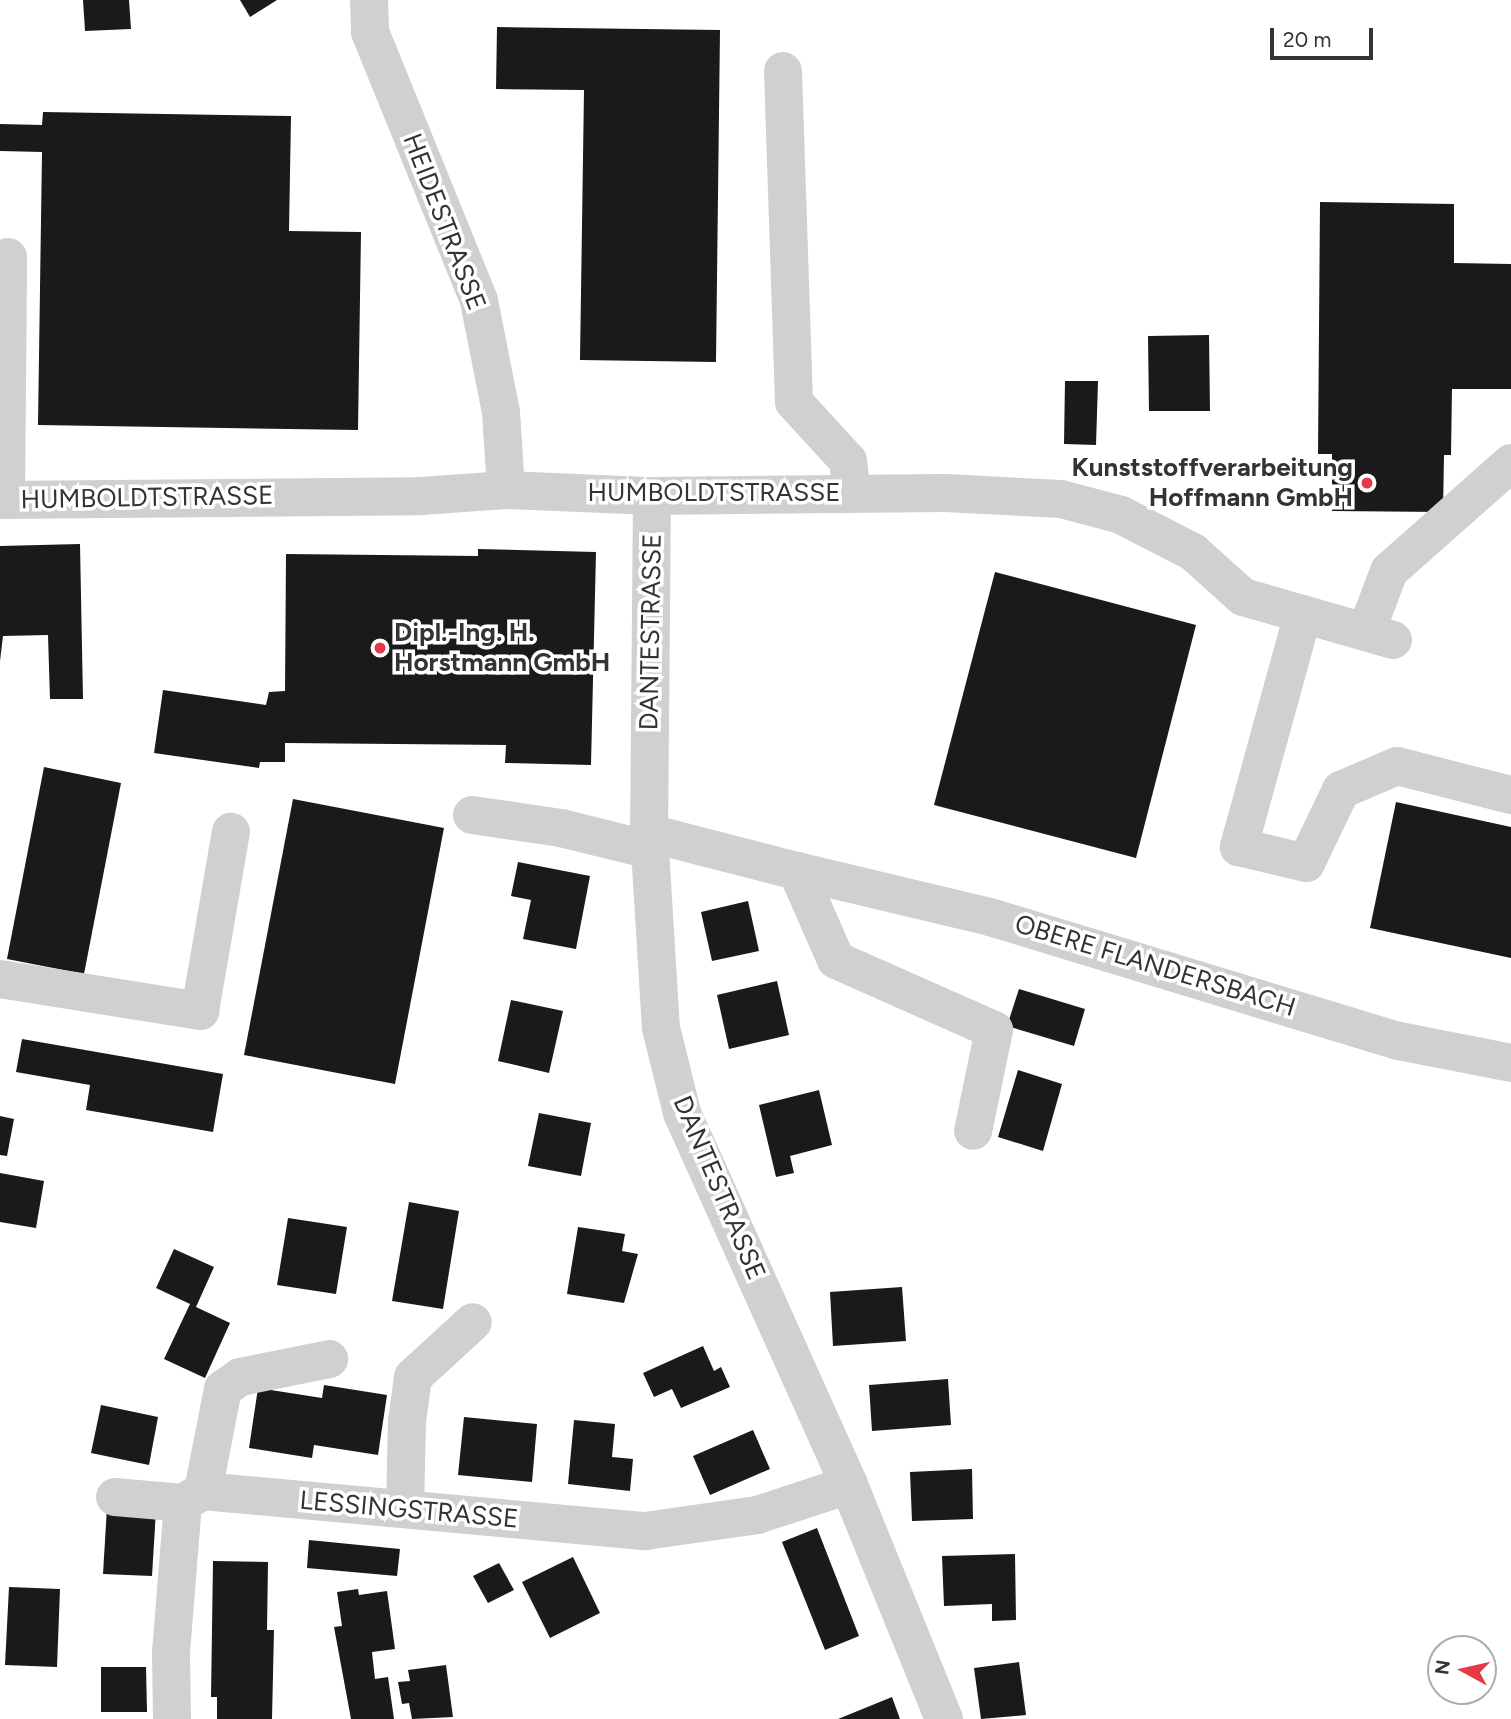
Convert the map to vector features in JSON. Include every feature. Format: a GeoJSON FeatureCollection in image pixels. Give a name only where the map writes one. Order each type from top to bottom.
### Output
{"type":"FeatureCollection","features":[{"type":"Feature","properties":{"kind":"street","name":"HEIDESTRASSE"},"geometry":{"type":"LineString","coordinates":[[369,0],[370,32],[479,301],[502,412],[506,490]]}},
{"type":"Feature","properties":{"kind":"street"},"geometry":{"type":"LineString","coordinates":[[783,71],[794,402],[848,461],[852,494]]}},
{"type":"Feature","properties":{"kind":"street"},"geometry":{"type":"LineString","coordinates":[[3,500],[8,257]]}},
{"type":"Feature","properties":{"kind":"street","name":"HUMBOLDTSTRASSE"},"geometry":{"type":"LineString","coordinates":[[3,500],[421,496],[506,490],[652,496],[946,493],[1060,499],[1121,515],[1193,552],[1243,597],[1380,636],[1389,571],[1511,463]]}},
{"type":"Feature","properties":{"kind":"street","name":"DANTESTRASSE"},"geometry":{"type":"LineString","coordinates":[[652,496],[650,842],[661,1028],[682,1113],[849,1485],[944,1719]]}},
{"type":"Feature","properties":{"kind":"street"},"geometry":{"type":"LineString","coordinates":[[1303,614],[1239,848],[1306,863],[1342,790],[1397,766],[1511,795]]}},
{"type":"Feature","properties":{"kind":"street"},"geometry":{"type":"LineString","coordinates":[[472,815],[650,842],[797,871],[836,960],[994,1030],[973,1132]]}},
{"type":"Feature","properties":{"kind":"street"},"geometry":{"type":"LineString","coordinates":[[0,979],[200,1011],[231,832]]}},
{"type":"Feature","properties":{"kind":"street","name":"OBERE FLANDERSBACH"},"geometry":{"type":"LineString","coordinates":[[797,871],[990,917],[1399,1041],[1511,1063]]}},
{"type":"Feature","properties":{"kind":"street"},"geometry":{"type":"LineString","coordinates":[[405,1509],[407,1421],[413,1377],[473,1322]]}},
{"type":"Feature","properties":{"kind":"street"},"geometry":{"type":"LineString","coordinates":[[172,1719],[171,1652],[193,1497],[223,1389],[240,1377],[329,1359]]}},
{"type":"Feature","properties":{"kind":"street","name":"LESSINGSTRASSE"},"geometry":{"type":"LineString","coordinates":[[115,1497],[193,1497],[405,1509],[645,1531],[757,1515],[849,1485]]}},
{"type":"Feature","properties":{"kind":"building"},"geometry":{"type":"Polygon","coordinates":[[[83,0],[129,0],[131,29],[85,31],[83,0]]]}},
{"type":"Feature","properties":{"kind":"building"},"geometry":{"type":"Polygon","coordinates":[[[240,0],[277,0],[250,17],[240,0]]]}},
{"type":"Feature","properties":{"kind":"building"},"geometry":{"type":"Polygon","coordinates":[[[497,27],[720,30],[716,362],[580,360],[584,90],[496,89],[497,27]]]}},
{"type":"Feature","properties":{"kind":"building"},"geometry":{"type":"Polygon","coordinates":[[[43,112],[291,116],[289,231],[361,232],[358,430],[38,425],[42,152],[0,151],[0,124],[42,125],[43,112]]]}},
{"type":"Feature","properties":{"kind":"building"},"geometry":{"type":"Polygon","coordinates":[[[1320,202],[1454,204],[1454,263],[1511,264],[1511,389],[1452,389],[1451,455],[1444,455],[1443,512],[1332,511],[1332,454],[1318,454],[1320,202]]]}},
{"type":"Feature","properties":{"kind":"building"},"geometry":{"type":"Polygon","coordinates":[[[1209,335],[1210,411],[1149,411],[1148,336],[1209,335]]]}},
{"type":"Feature","properties":{"kind":"building"},"geometry":{"type":"Polygon","coordinates":[[[1065,381],[1098,381],[1096,445],[1064,444],[1065,381]]]}},
{"type":"Feature","properties":{"kind":"building"},"geometry":{"type":"Polygon","coordinates":[[[80,544],[83,699],[50,699],[48,635],[3,636],[0,661],[0,546],[80,544]]]}},
{"type":"Feature","properties":{"kind":"building"},"geometry":{"type":"Polygon","coordinates":[[[478,549],[596,552],[591,765],[505,763],[506,745],[285,743],[285,762],[260,762],[259,768],[154,753],[163,690],[266,705],[269,692],[285,691],[286,554],[478,556],[478,549]]]}},
{"type":"Feature","properties":{"kind":"building"},"geometry":{"type":"Polygon","coordinates":[[[995,572],[1196,625],[1136,858],[934,805],[995,572]]]}},
{"type":"Feature","properties":{"kind":"building"},"geometry":{"type":"Polygon","coordinates":[[[44,767],[121,783],[84,974],[7,959],[44,767]]]}},
{"type":"Feature","properties":{"kind":"building"},"geometry":{"type":"Polygon","coordinates":[[[293,799],[444,828],[395,1084],[244,1055],[293,799]]]}},
{"type":"Feature","properties":{"kind":"building"},"geometry":{"type":"Polygon","coordinates":[[[1396,802],[1511,827],[1511,958],[1370,928],[1396,802]]]}},
{"type":"Feature","properties":{"kind":"building"},"geometry":{"type":"Polygon","coordinates":[[[518,862],[590,876],[576,949],[523,939],[531,900],[511,896],[518,862]]]}},
{"type":"Feature","properties":{"kind":"building"},"geometry":{"type":"Polygon","coordinates":[[[748,901],[759,951],[712,961],[701,912],[748,901]]]}},
{"type":"Feature","properties":{"kind":"building"},"geometry":{"type":"Polygon","coordinates":[[[777,981],[789,1035],[729,1049],[717,995],[777,981]]]}},
{"type":"Feature","properties":{"kind":"building"},"geometry":{"type":"Polygon","coordinates":[[[1019,989],[1085,1009],[1074,1046],[1007,1026],[1019,989]]]}},
{"type":"Feature","properties":{"kind":"building"},"geometry":{"type":"Polygon","coordinates":[[[511,1000],[563,1011],[549,1073],[498,1061],[511,1000]]]}},
{"type":"Feature","properties":{"kind":"building"},"geometry":{"type":"Polygon","coordinates":[[[22,1039],[223,1074],[213,1132],[86,1110],[90,1085],[16,1072],[22,1039]]]}},
{"type":"Feature","properties":{"kind":"building"},"geometry":{"type":"Polygon","coordinates":[[[1018,1070],[1062,1084],[1043,1151],[998,1137],[1018,1070]]]}},
{"type":"Feature","properties":{"kind":"building"},"geometry":{"type":"Polygon","coordinates":[[[819,1090],[832,1145],[790,1156],[794,1173],[776,1177],[759,1105],[819,1090]]]}},
{"type":"Feature","properties":{"kind":"building"},"geometry":{"type":"Polygon","coordinates":[[[539,1113],[591,1123],[581,1176],[528,1166],[539,1113]]]}},
{"type":"Feature","properties":{"kind":"building"},"geometry":{"type":"Polygon","coordinates":[[[0,1116],[14,1119],[7,1156],[0,1155],[0,1116]]]}},
{"type":"Feature","properties":{"kind":"building"},"geometry":{"type":"Polygon","coordinates":[[[0,1173],[44,1181],[36,1228],[0,1222],[0,1173]]]}},
{"type":"Feature","properties":{"kind":"building"},"geometry":{"type":"Polygon","coordinates":[[[409,1202],[459,1211],[443,1309],[392,1301],[409,1202]]]}},
{"type":"Feature","properties":{"kind":"building"},"geometry":{"type":"Polygon","coordinates":[[[288,1218],[347,1227],[336,1294],[277,1285],[288,1218]]]}},
{"type":"Feature","properties":{"kind":"building"},"geometry":{"type":"Polygon","coordinates":[[[578,1227],[625,1234],[622,1251],[638,1254],[624,1303],[567,1294],[578,1227]]]}},
{"type":"Feature","properties":{"kind":"building"},"geometry":{"type":"Polygon","coordinates":[[[174,1249],[214,1267],[196,1307],[230,1323],[205,1378],[164,1359],[190,1304],[156,1288],[174,1249]]]}},
{"type":"Feature","properties":{"kind":"building"},"geometry":{"type":"Polygon","coordinates":[[[902,1287],[906,1341],[833,1346],[830,1292],[902,1287]]]}},
{"type":"Feature","properties":{"kind":"building"},"geometry":{"type":"Polygon","coordinates":[[[703,1346],[714,1371],[721,1367],[730,1387],[681,1408],[672,1389],[654,1397],[643,1373],[703,1346]]]}},
{"type":"Feature","properties":{"kind":"building"},"geometry":{"type":"Polygon","coordinates":[[[948,1379],[951,1425],[872,1431],[869,1385],[948,1379]]]}},
{"type":"Feature","properties":{"kind":"building"},"geometry":{"type":"Polygon","coordinates":[[[324,1385],[387,1395],[378,1455],[314,1445],[312,1458],[249,1448],[258,1388],[322,1398],[324,1385]]]}},
{"type":"Feature","properties":{"kind":"building"},"geometry":{"type":"Polygon","coordinates":[[[101,1405],[158,1417],[149,1465],[91,1453],[101,1405]]]}},
{"type":"Feature","properties":{"kind":"building"},"geometry":{"type":"Polygon","coordinates":[[[464,1417],[537,1424],[532,1482],[458,1475],[464,1417]]]}},
{"type":"Feature","properties":{"kind":"building"},"geometry":{"type":"Polygon","coordinates":[[[574,1420],[615,1424],[612,1457],[633,1459],[630,1491],[568,1484],[574,1420]]]}},
{"type":"Feature","properties":{"kind":"building"},"geometry":{"type":"Polygon","coordinates":[[[753,1430],[770,1469],[710,1495],[693,1456],[753,1430]]]}},
{"type":"Feature","properties":{"kind":"building"},"geometry":{"type":"Polygon","coordinates":[[[972,1469],[973,1519],[912,1521],[910,1472],[972,1469]]]}},
{"type":"Feature","properties":{"kind":"building"},"geometry":{"type":"Polygon","coordinates":[[[107,1507],[156,1510],[152,1576],[103,1574],[107,1507]]]}},
{"type":"Feature","properties":{"kind":"building"},"geometry":{"type":"Polygon","coordinates":[[[817,1528],[859,1636],[825,1650],[782,1542],[817,1528]]]}},
{"type":"Feature","properties":{"kind":"building"},"geometry":{"type":"Polygon","coordinates":[[[309,1540],[400,1549],[397,1576],[307,1568],[309,1540]]]}},
{"type":"Feature","properties":{"kind":"building"},"geometry":{"type":"Polygon","coordinates":[[[1015,1554],[1016,1620],[992,1621],[992,1604],[944,1606],[942,1556],[1015,1554]]]}},
{"type":"Feature","properties":{"kind":"building"},"geometry":{"type":"Polygon","coordinates":[[[573,1557],[600,1613],[550,1638],[522,1582],[573,1557]]]}},
{"type":"Feature","properties":{"kind":"building"},"geometry":{"type":"Polygon","coordinates":[[[213,1561],[268,1562],[267,1630],[274,1630],[272,1719],[217,1719],[217,1697],[211,1697],[213,1561]]]}},
{"type":"Feature","properties":{"kind":"building"},"geometry":{"type":"Polygon","coordinates":[[[499,1563],[514,1590],[488,1603],[473,1576],[499,1563]]]}},
{"type":"Feature","properties":{"kind":"building"},"geometry":{"type":"Polygon","coordinates":[[[9,1587],[60,1589],[57,1667],[5,1665],[9,1587]]]}},
{"type":"Feature","properties":{"kind":"building"},"geometry":{"type":"Polygon","coordinates":[[[358,1589],[359,1595],[387,1591],[395,1649],[372,1652],[375,1679],[388,1677],[394,1719],[351,1719],[334,1627],[342,1626],[337,1592],[358,1589]]]}},
{"type":"Feature","properties":{"kind":"building"},"geometry":{"type":"Polygon","coordinates":[[[1019,1662],[1026,1715],[981,1719],[974,1668],[1019,1662]]]}},
{"type":"Feature","properties":{"kind":"building"},"geometry":{"type":"Polygon","coordinates":[[[446,1665],[453,1717],[412,1719],[409,1703],[402,1704],[398,1682],[410,1681],[408,1670],[446,1665]]]}},
{"type":"Feature","properties":{"kind":"building"},"geometry":{"type":"Polygon","coordinates":[[[101,1667],[146,1667],[147,1712],[101,1712],[101,1667]]]}},
{"type":"Feature","properties":{"kind":"building"},"geometry":{"type":"Polygon","coordinates":[[[892,1697],[900,1719],[838,1719],[892,1697]]]}},
{"type":"Feature","properties":{"kind":"place","name":"Kunststoffverarbeitung Hoffmann GmbH"},"geometry":{"type":"Point","coordinates":[1367,483]}},
{"type":"Feature","properties":{"kind":"place","name":"Dipl.-Ing. H. Horstmann GmbH"},"geometry":{"type":"Point","coordinates":[380,648]}}]}
